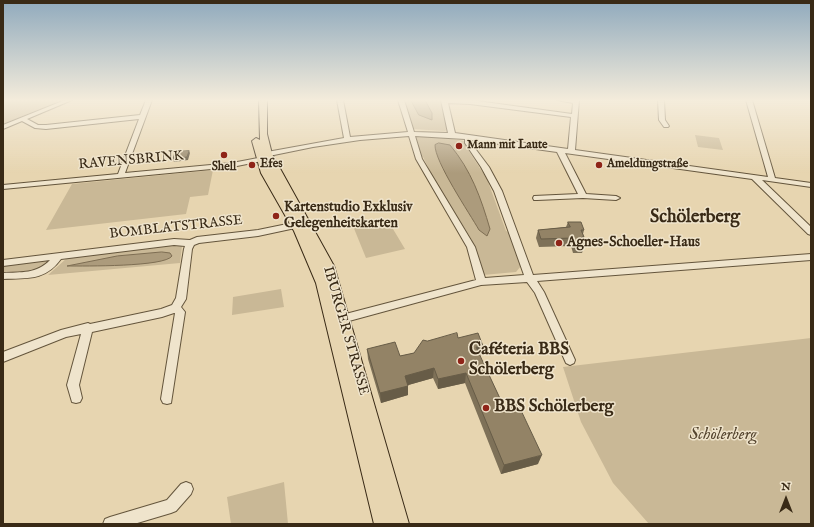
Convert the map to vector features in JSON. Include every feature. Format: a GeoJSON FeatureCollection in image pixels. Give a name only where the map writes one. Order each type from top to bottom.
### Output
{"type":"FeatureCollection","features":[{"type":"Feature","properties":{"kind":"main road","name":"IBURGER STRASSE"},"geometry":{"type":"LineString","coordinates":[[256,125],[256,143],[297,225],[338,320],[400,524]]}},
{"type":"Feature","properties":{"kind":"main road","name":"IBURGER STRASSE"},"geometry":{"type":"LineString","coordinates":[[263,125],[264,157],[278,177],[310,231],[328,266],[338,320],[383,524]]}},
{"type":"Feature","properties":{"kind":"street"},"geometry":{"type":"LineString","coordinates":[[34,125],[46,127],[69,125]]}},
{"type":"Feature","properties":{"kind":"street"},"geometry":{"type":"LineString","coordinates":[[121,175],[140,125]]}},
{"type":"Feature","properties":{"kind":"street"},"geometry":{"type":"LineString","coordinates":[[344,125],[347,139]]}},
{"type":"Feature","properties":{"kind":"street"},"geometry":{"type":"LineString","coordinates":[[408,125],[427,174],[470,247],[481,282]]}},
{"type":"Feature","properties":{"kind":"street"},"geometry":{"type":"LineString","coordinates":[[450,125],[452,135]]}},
{"type":"Feature","properties":{"kind":"street"},"geometry":{"type":"LineString","coordinates":[[571,152],[573,125]]}},
{"type":"Feature","properties":{"kind":"street"},"geometry":{"type":"LineString","coordinates":[[756,125],[772,179]]}},
{"type":"Feature","properties":{"kind":"street"},"geometry":{"type":"LineString","coordinates":[[411,133],[468,137],[811,185]]}},
{"type":"Feature","properties":{"kind":"street","name":"RAVENSBRINK"},"geometry":{"type":"LineString","coordinates":[[3,187],[232,165],[347,139],[411,133]]}},
{"type":"Feature","properties":{"kind":"street"},"geometry":{"type":"LineString","coordinates":[[468,137],[468,143],[492,178],[498,190],[530,279],[539,292],[560,342],[570,360]]}},
{"type":"Feature","properties":{"kind":"street"},"geometry":{"type":"LineString","coordinates":[[560,150],[583,196]]}},
{"type":"Feature","properties":{"kind":"street"},"geometry":{"type":"LineString","coordinates":[[754,177],[811,232]]}},
{"type":"Feature","properties":{"kind":"street"},"geometry":{"type":"LineString","coordinates":[[537,198],[583,196],[616,198]]}},
{"type":"Feature","properties":{"kind":"street","name":"BOMBLATSTRASSE"},"geometry":{"type":"LineString","coordinates":[[3,263],[174,242],[191,243],[197,240],[258,233],[297,225]]}},
{"type":"Feature","properties":{"kind":"street"},"geometry":{"type":"LineString","coordinates":[[3,357],[65,333],[88,327],[162,313],[175,308],[180,299],[188,249],[191,243]]}},
{"type":"Feature","properties":{"kind":"street"},"geometry":{"type":"LineString","coordinates":[[3,276],[32,275],[46,271],[52,267],[58,256]]}},
{"type":"Feature","properties":{"kind":"street"},"geometry":{"type":"LineString","coordinates":[[338,320],[481,282],[811,257]]}},
{"type":"Feature","properties":{"kind":"street"},"geometry":{"type":"LineString","coordinates":[[167,399],[180,312],[175,308]]}},
{"type":"Feature","properties":{"kind":"street"},"geometry":{"type":"LineString","coordinates":[[76,398],[72,385],[88,327]]}},
{"type":"Feature","properties":{"kind":"street"},"geometry":{"type":"LineString","coordinates":[[110,524],[171,506],[186,489]]}},
{"type":"Feature","properties":{"kind":"green space"},"geometry":{"type":"Polygon","coordinates":[[[411,125],[447,125],[448,129],[445,131],[412,129],[411,125]]]}},
{"type":"Feature","properties":{"kind":"green space"},"geometry":{"type":"Polygon","coordinates":[[[695,135],[719,138],[723,150],[698,147],[695,135]]]}},
{"type":"Feature","properties":{"kind":"green space"},"geometry":{"type":"Polygon","coordinates":[[[416,136],[441,137],[464,141],[487,179],[506,231],[510,233],[521,266],[516,272],[483,275],[471,243],[472,240],[421,156],[415,138],[416,136]]]}},
{"type":"Feature","properties":{"kind":"green space"},"geometry":{"type":"Polygon","coordinates":[[[213,170],[208,195],[190,197],[186,214],[46,230],[72,184],[213,170]]]}},
{"type":"Feature","properties":{"kind":"green space"},"geometry":{"type":"Polygon","coordinates":[[[387,219],[405,249],[366,258],[353,226],[387,219]]]}},
{"type":"Feature","properties":{"kind":"green space"},"geometry":{"type":"Polygon","coordinates":[[[173,245],[182,246],[180,263],[48,275],[67,258],[173,245]]]}},
{"type":"Feature","properties":{"kind":"green space"},"geometry":{"type":"Polygon","coordinates":[[[47,260],[51,262],[48,267],[28,272],[3,272],[3,265],[47,260]]]}},
{"type":"Feature","properties":{"kind":"green space"},"geometry":{"type":"Polygon","coordinates":[[[281,289],[284,307],[232,315],[233,297],[281,289]]]}},
{"type":"Feature","properties":{"kind":"green space","name":"Schölerberg"},"geometry":{"type":"Polygon","coordinates":[[[811,338],[811,524],[649,524],[613,483],[581,422],[563,367],[811,338]]]}},
{"type":"Feature","properties":{"kind":"green space"},"geometry":{"type":"Polygon","coordinates":[[[284,482],[288,524],[231,524],[227,497],[284,482]]]}},
{"type":"Feature","properties":{"kind":"shaded area"},"geometry":{"type":"Polygon","coordinates":[[[439,143],[450,145],[470,174],[483,206],[490,229],[487,236],[479,230],[446,175],[436,153],[435,145],[439,143]]]}},
{"type":"Feature","properties":{"kind":"shaded area"},"geometry":{"type":"Polygon","coordinates":[[[162,252],[170,253],[172,256],[166,260],[140,264],[67,266],[117,256],[162,252]]]}},
{"type":"Feature","properties":{"kind":"building"},"geometry":{"type":"Polygon","coordinates":[[[189,151],[187,157],[173,159],[175,152],[189,151]]]}},
{"type":"Feature","properties":{"kind":"building"},"geometry":{"type":"Polygon","coordinates":[[[568,222],[581,222],[584,230],[581,230],[584,237],[582,237],[585,245],[576,245],[573,238],[541,239],[538,230],[570,227],[568,222]]]}},
{"type":"Feature","properties":{"kind":"building","name":"BBS Schölerberg"},"geometry":{"type":"Polygon","coordinates":[[[457,333],[458,338],[478,333],[483,346],[476,347],[504,407],[518,404],[542,455],[504,465],[466,373],[438,379],[434,368],[405,376],[408,386],[380,393],[367,349],[395,342],[400,356],[414,353],[423,340],[427,341],[457,333]]]}},
{"type":"Feature","properties":{"kind":"place","name":"Mann mit Laute"},"geometry":{"type":"Point","coordinates":[459,146]}},
{"type":"Feature","properties":{"kind":"place","name":"Shell"},"geometry":{"type":"Point","coordinates":[224,155]}},
{"type":"Feature","properties":{"kind":"place","name":"Efes"},"geometry":{"type":"Point","coordinates":[252,165]}},
{"type":"Feature","properties":{"kind":"place","name":"Ameldungstraße"},"geometry":{"type":"Point","coordinates":[599,165]}},
{"type":"Feature","properties":{"kind":"place","name":"Kartenstudio Exklusiv Gelegenheitskarten"},"geometry":{"type":"Point","coordinates":[276,216]}},
{"type":"Feature","properties":{"kind":"place","name":"Agnes-Schoeller-Haus"},"geometry":{"type":"Point","coordinates":[559,243]}},
{"type":"Feature","properties":{"kind":"place","name":"Caféteria BBS Schölerberg"},"geometry":{"type":"Point","coordinates":[461,361]}},
{"type":"Feature","properties":{"kind":"place","name":"BBS Schölerberg"},"geometry":{"type":"Point","coordinates":[486,408]}},
{"type":"Feature","properties":{"kind":"district","name":"Schölerberg"},"geometry":{"type":"Point","coordinates":[695,218]}}]}
